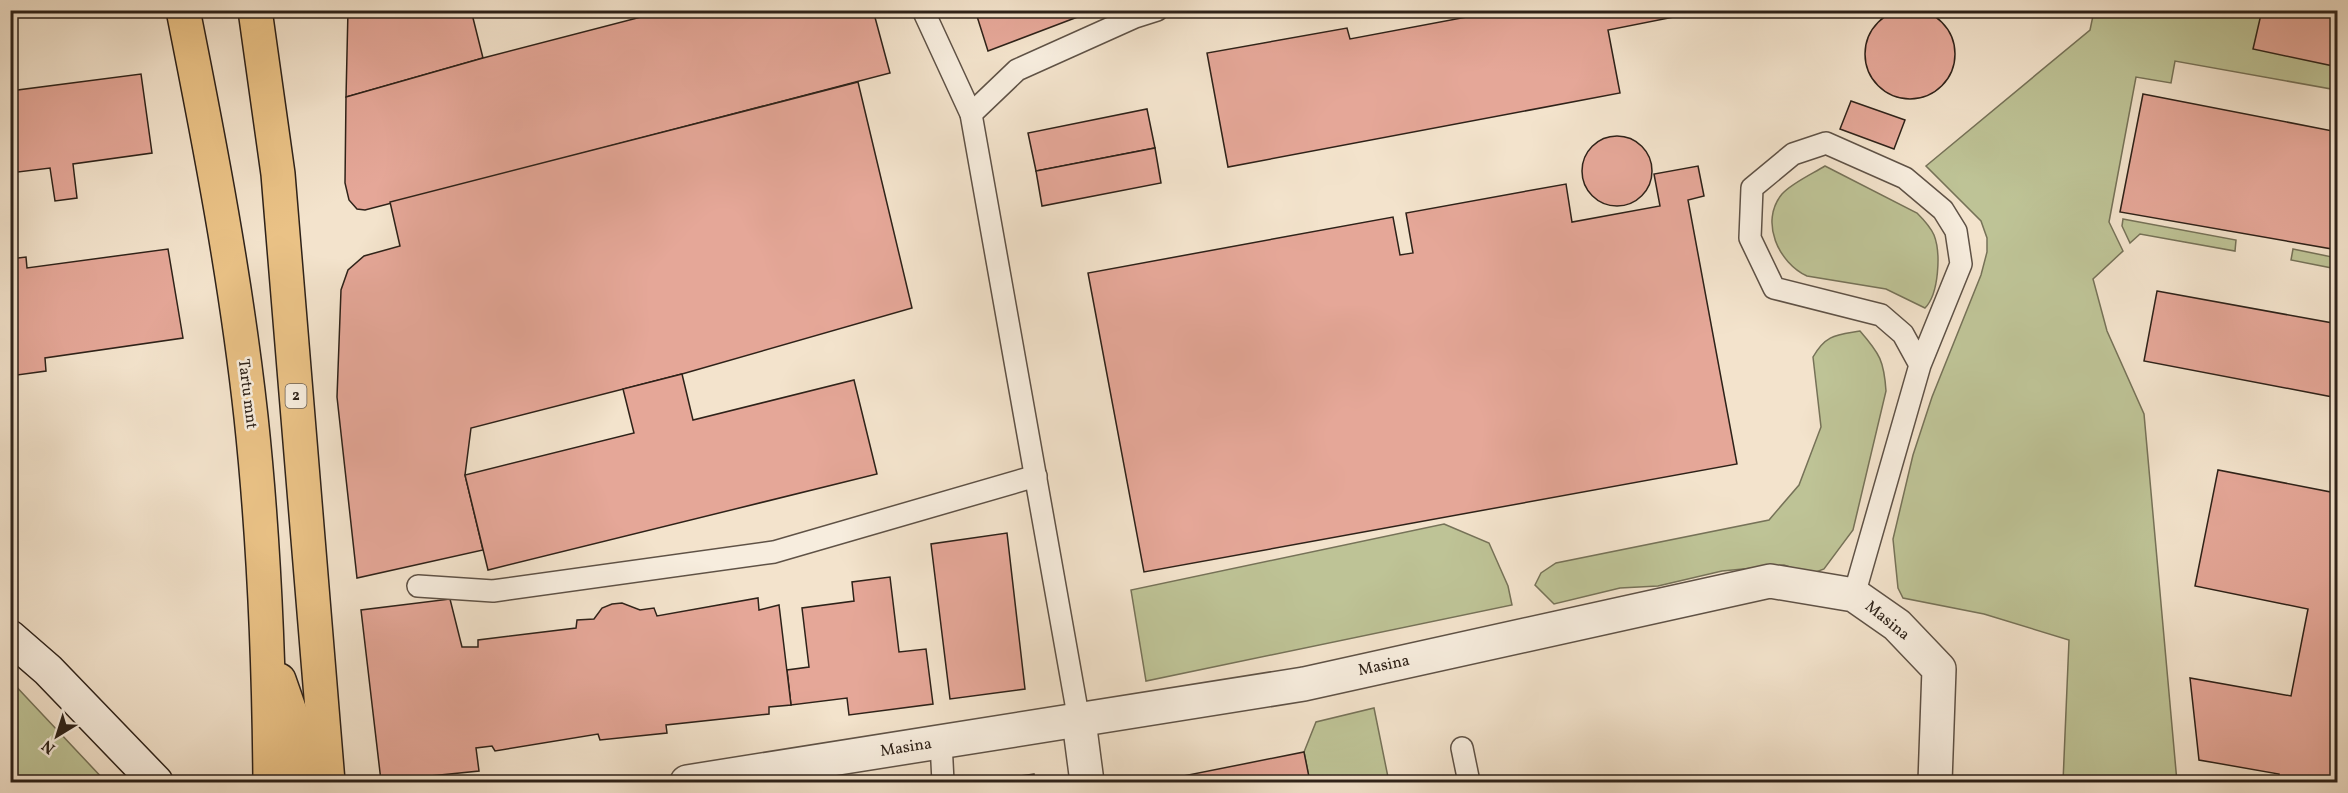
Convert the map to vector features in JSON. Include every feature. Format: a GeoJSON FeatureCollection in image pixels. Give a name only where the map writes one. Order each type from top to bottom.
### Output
{"type":"FeatureCollection","features":[{"type":"Feature","properties":{"kind":"main road","name":"Tartu mnt"},"geometry":{"type":"LineString","coordinates":[[183,10],[215,170],[251,416],[269,652],[270,783]]}},
{"type":"Feature","properties":{"kind":"main road","name":"2"},"geometry":{"type":"LineString","coordinates":[[255,10],[278,174],[328,783]]}},
{"type":"Feature","properties":{"kind":"main road"},"geometry":{"type":"LineString","coordinates":[[269,652],[293,720],[298,783]]}},
{"type":"Feature","properties":{"kind":"street","name":"Masina"},"geometry":{"type":"LineString","coordinates":[[687,783],[1304,684],[1770,581],[1854,595],[1897,626],[1939,669],[1935,783]]}},
{"type":"Feature","properties":{"kind":"street"},"geometry":{"type":"LineString","coordinates":[[10,637],[48,670],[157,780]]}},
{"type":"Feature","properties":{"kind":"street"},"geometry":{"type":"LineString","coordinates":[[1079,721],[1087,783]]}},
{"type":"Feature","properties":{"kind":"lane"},"geometry":{"type":"LineString","coordinates":[[923,10],[971,114],[1079,721]]}},
{"type":"Feature","properties":{"kind":"lane"},"geometry":{"type":"LineString","coordinates":[[971,114],[1017,70],[1140,14],[1157,10]]}},
{"type":"Feature","properties":{"kind":"lane"},"geometry":{"type":"LineString","coordinates":[[1854,595],[1920,365],[1961,264],[1956,231],[1942,210],[1905,178],[1826,143],[1793,154],[1752,188],[1750,238],[1774,288],[1881,315],[1903,334],[1920,365]]}},
{"type":"Feature","properties":{"kind":"lane"},"geometry":{"type":"LineString","coordinates":[[418,586],[493,591],[774,552],[1036,476]]}},
{"type":"Feature","properties":{"kind":"lane"},"geometry":{"type":"LineString","coordinates":[[941,742],[944,783]]}},
{"type":"Feature","properties":{"kind":"lane"},"geometry":{"type":"LineString","coordinates":[[1462,748],[1469,783]]}},
{"type":"Feature","properties":{"kind":"green space"},"geometry":{"type":"Polygon","coordinates":[[[2094,11],[2337,11],[2337,90],[2175,61],[2171,83],[2136,77],[2109,222],[2123,251],[2093,279],[2107,331],[2144,414],[2177,782],[2063,782],[2069,640],[1984,614],[1903,598],[1898,588],[1893,539],[1913,455],[1932,397],[1981,275],[1987,252],[1987,238],[1981,221],[1926,166],[2090,30],[2094,11]]]}},
{"type":"Feature","properties":{"kind":"green space"},"geometry":{"type":"Polygon","coordinates":[[[1825,166],[1917,213],[1929,226],[1936,243],[1938,262],[1936,283],[1930,302],[1925,308],[1886,289],[1807,276],[1788,262],[1775,241],[1772,229],[1775,205],[1786,190],[1825,166]]]}},
{"type":"Feature","properties":{"kind":"green space"},"geometry":{"type":"Polygon","coordinates":[[[2123,219],[2236,240],[2235,251],[2140,234],[2130,243],[2122,226],[2123,219]]]}},
{"type":"Feature","properties":{"kind":"green space"},"geometry":{"type":"Polygon","coordinates":[[[2293,249],[2337,258],[2337,269],[2291,260],[2293,249]]]}},
{"type":"Feature","properties":{"kind":"green space"},"geometry":{"type":"Polygon","coordinates":[[[1860,331],[1880,358],[1886,391],[1853,530],[1824,569],[1811,574],[1784,565],[1722,571],[1658,586],[1620,588],[1554,604],[1535,585],[1541,573],[1556,563],[1769,520],[1799,485],[1821,427],[1813,357],[1823,344],[1833,337],[1860,331]]]}},
{"type":"Feature","properties":{"kind":"green space"},"geometry":{"type":"Polygon","coordinates":[[[1444,524],[1489,543],[1508,586],[1512,605],[1146,681],[1131,590],[1444,524]]]}},
{"type":"Feature","properties":{"kind":"green space"},"geometry":{"type":"Polygon","coordinates":[[[11,681],[106,782],[11,782],[11,681]]]}},
{"type":"Feature","properties":{"kind":"green space"},"geometry":{"type":"Polygon","coordinates":[[[1374,708],[1389,782],[1310,782],[1304,752],[1316,722],[1374,708]]]}},
{"type":"Feature","properties":{"kind":"building"},"geometry":{"type":"Polygon","coordinates":[[[1910,9],[1927,12],[1942,22],[1952,37],[1955,54],[1952,71],[1942,86],[1927,96],[1910,99],[1893,96],[1878,86],[1868,71],[1865,54],[1868,37],[1878,22],[1893,12],[1910,9]]]}},
{"type":"Feature","properties":{"kind":"building"},"geometry":{"type":"Polygon","coordinates":[[[348,10],[471,10],[483,58],[346,97],[348,10]]]}},
{"type":"Feature","properties":{"kind":"building"},"geometry":{"type":"Polygon","coordinates":[[[668,10],[873,10],[890,73],[365,210],[357,209],[349,200],[345,183],[346,97],[483,58],[668,10]]]}},
{"type":"Feature","properties":{"kind":"building"},"geometry":{"type":"Polygon","coordinates":[[[975,10],[1096,10],[988,51],[975,10]]]}},
{"type":"Feature","properties":{"kind":"building"},"geometry":{"type":"Polygon","coordinates":[[[1504,10],[1709,10],[1608,30],[1620,93],[1228,167],[1207,53],[1347,28],[1350,39],[1504,10]]]}},
{"type":"Feature","properties":{"kind":"building"},"geometry":{"type":"Polygon","coordinates":[[[2262,10],[2338,10],[2338,67],[2253,49],[2262,10]]]}},
{"type":"Feature","properties":{"kind":"building"},"geometry":{"type":"Polygon","coordinates":[[[141,74],[152,153],[73,164],[77,198],[55,201],[50,168],[10,173],[10,91],[141,74]]]}},
{"type":"Feature","properties":{"kind":"building"},"geometry":{"type":"Polygon","coordinates":[[[858,82],[912,308],[682,374],[471,428],[465,475],[483,550],[357,578],[337,397],[341,290],[348,270],[364,256],[400,246],[390,202],[858,82]]]}},
{"type":"Feature","properties":{"kind":"building"},"geometry":{"type":"Polygon","coordinates":[[[2143,94],[2338,132],[2338,250],[2120,212],[2143,94]]]}},
{"type":"Feature","properties":{"kind":"building"},"geometry":{"type":"Polygon","coordinates":[[[1851,101],[1905,120],[1894,149],[1840,129],[1851,101]]]}},
{"type":"Feature","properties":{"kind":"building"},"geometry":{"type":"Polygon","coordinates":[[[1147,109],[1155,148],[1036,171],[1028,133],[1147,109]]]}},
{"type":"Feature","properties":{"kind":"building"},"geometry":{"type":"Polygon","coordinates":[[[1624,136],[1637,142],[1646,151],[1650,157],[1652,171],[1650,185],[1642,196],[1631,204],[1610,206],[1592,196],[1584,185],[1582,164],[1592,146],[1603,138],[1624,136]]]}},
{"type":"Feature","properties":{"kind":"building"},"geometry":{"type":"Polygon","coordinates":[[[1155,148],[1161,183],[1042,206],[1036,171],[1155,148]]]}},
{"type":"Feature","properties":{"kind":"building"},"geometry":{"type":"Polygon","coordinates":[[[1698,166],[1704,196],[1688,200],[1737,464],[1144,572],[1088,273],[1393,217],[1400,255],[1413,253],[1406,213],[1566,184],[1572,222],[1660,206],[1654,174],[1698,166]]]}},
{"type":"Feature","properties":{"kind":"building"},"geometry":{"type":"Polygon","coordinates":[[[168,249],[183,338],[45,358],[46,371],[10,376],[10,259],[26,257],[27,268],[168,249]]]}},
{"type":"Feature","properties":{"kind":"building"},"geometry":{"type":"Polygon","coordinates":[[[2157,291],[2338,324],[2338,398],[2144,361],[2157,291]]]}},
{"type":"Feature","properties":{"kind":"building"},"geometry":{"type":"Polygon","coordinates":[[[682,374],[693,420],[854,380],[877,474],[488,570],[465,475],[634,433],[623,389],[682,374]]]}},
{"type":"Feature","properties":{"kind":"building"},"geometry":{"type":"Polygon","coordinates":[[[2338,459],[2338,782],[2278,782],[2279,774],[2199,760],[2190,678],[2291,696],[2308,609],[2195,586],[2218,470],[2331,492],[2338,459]]]}},
{"type":"Feature","properties":{"kind":"building"},"geometry":{"type":"Polygon","coordinates":[[[1007,533],[1025,689],[950,699],[931,544],[1007,533]]]}},
{"type":"Feature","properties":{"kind":"building"},"geometry":{"type":"Polygon","coordinates":[[[890,577],[899,652],[926,649],[933,704],[849,715],[847,698],[791,705],[787,670],[809,667],[802,608],[854,601],[852,582],[890,577]]]}},
{"type":"Feature","properties":{"kind":"building"},"geometry":{"type":"Polygon","coordinates":[[[758,598],[759,610],[779,605],[791,705],[769,707],[769,714],[666,725],[667,733],[600,740],[598,734],[495,751],[492,746],[476,748],[479,771],[381,781],[361,610],[450,599],[462,647],[478,647],[478,640],[576,628],[577,620],[594,619],[602,608],[612,604],[622,603],[640,610],[654,608],[657,616],[758,598]]]}},
{"type":"Feature","properties":{"kind":"building"},"geometry":{"type":"Polygon","coordinates":[[[1304,752],[1310,782],[1179,782],[1178,777],[1304,752]]]}},
{"type":"Feature","properties":{"kind":"building"},"geometry":{"type":"Polygon","coordinates":[[[1034,774],[1035,782],[974,782],[1034,774]]]}}]}
